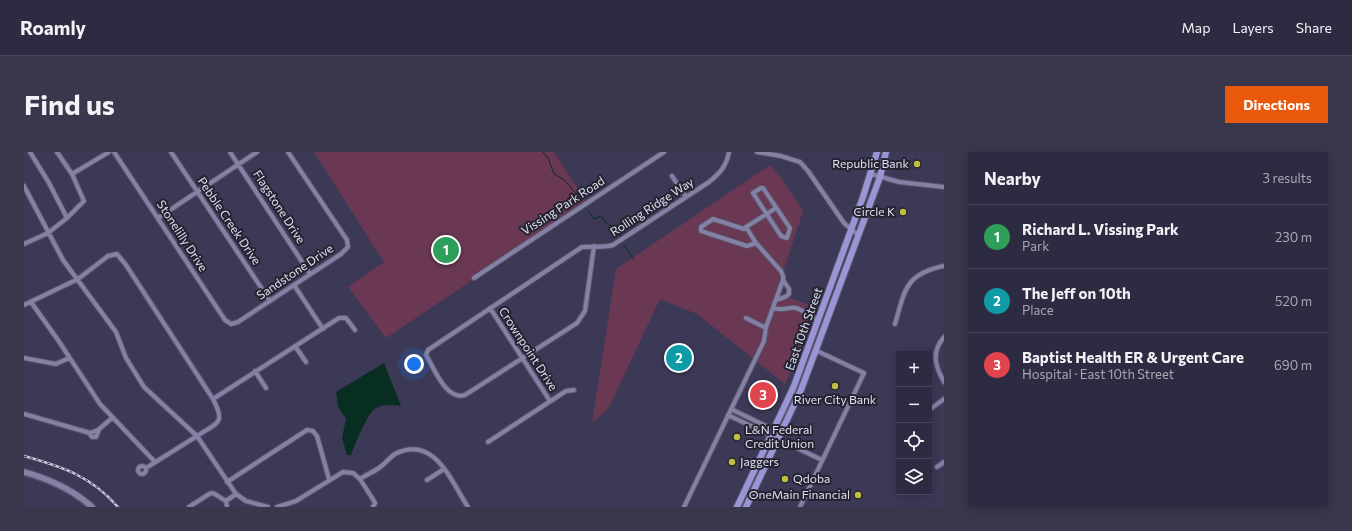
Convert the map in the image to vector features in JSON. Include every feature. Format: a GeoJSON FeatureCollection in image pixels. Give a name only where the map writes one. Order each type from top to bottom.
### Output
{"type":"FeatureCollection","features":[{"type":"Feature","properties":{"kind":"main road","name":"East 10th Street"},"geometry":{"type":"LineString","coordinates":[[737,507],[794,386],[837,271],[850,230],[871,174],[877,152]]}},
{"type":"Feature","properties":{"kind":"main road","name":"East 10th Street"},"geometry":{"type":"LineString","coordinates":[[746,507],[778,440],[817,351],[880,177],[886,152]]}},
{"type":"Feature","properties":{"kind":"main road"},"geometry":{"type":"LineString","coordinates":[[24,472],[58,484],[81,497],[92,507]]}},
{"type":"Feature","properties":{"kind":"street"},"geometry":{"type":"LineString","coordinates":[[30,152],[49,183],[67,218]]}},
{"type":"Feature","properties":{"kind":"street"},"geometry":{"type":"LineString","coordinates":[[24,244],[48,234],[84,201],[72,174],[57,152]]}},
{"type":"Feature","properties":{"kind":"street"},"geometry":{"type":"LineString","coordinates":[[72,174],[109,152]]}},
{"type":"Feature","properties":{"kind":"street","name":"Stonelilly Drive"},"geometry":{"type":"LineString","coordinates":[[114,152],[225,320],[232,324],[238,322]]}},
{"type":"Feature","properties":{"kind":"street","name":"Pebble Creek Drive"},"geometry":{"type":"LineString","coordinates":[[171,152],[270,301]]}},
{"type":"Feature","properties":{"kind":"street","name":"Flagstone Drive"},"geometry":{"type":"LineString","coordinates":[[230,152],[310,274]]}},
{"type":"Feature","properties":{"kind":"street"},"geometry":{"type":"LineString","coordinates":[[158,218],[257,152]]}},
{"type":"Feature","properties":{"kind":"street","name":"Sandstone Drive"},"geometry":{"type":"LineString","coordinates":[[238,322],[346,250],[348,243],[288,152]]}},
{"type":"Feature","properties":{"kind":"street","name":"Vissing Park Road"},"geometry":{"type":"LineString","coordinates":[[474,278],[664,152]]}},
{"type":"Feature","properties":{"kind":"street","name":"Rolling Ridge Way"},"geometry":{"type":"LineString","coordinates":[[522,358],[466,395],[460,397],[455,396],[447,389],[426,355],[428,350],[582,247],[613,245],[709,182],[723,170],[727,163],[729,152]]}},
{"type":"Feature","properties":{"kind":"street"},"geometry":{"type":"LineString","coordinates":[[757,152],[781,156],[800,162],[850,230],[858,235]]}},
{"type":"Feature","properties":{"kind":"street"},"geometry":{"type":"LineString","coordinates":[[871,174],[899,182],[944,187]]}},
{"type":"Feature","properties":{"kind":"street"},"geometry":{"type":"LineString","coordinates":[[672,176],[686,197]]}},
{"type":"Feature","properties":{"kind":"street"},"geometry":{"type":"LineString","coordinates":[[24,186],[62,260],[78,279],[116,332],[126,358],[144,387],[197,436],[236,494],[246,501],[268,507]]}},
{"type":"Feature","properties":{"kind":"street"},"geometry":{"type":"LineString","coordinates":[[764,188],[776,208],[790,228],[787,238],[781,236],[753,193],[764,188]]}},
{"type":"Feature","properties":{"kind":"street"},"geometry":{"type":"LineString","coordinates":[[756,243],[748,246],[701,231],[701,227],[713,219],[744,229],[776,208]]}},
{"type":"Feature","properties":{"kind":"street"},"geometry":{"type":"LineString","coordinates":[[746,227],[756,243],[781,271],[783,280],[789,290],[789,294],[776,300]]}},
{"type":"Feature","properties":{"kind":"street"},"geometry":{"type":"LineString","coordinates":[[522,358],[577,323],[584,311],[594,246]]}},
{"type":"Feature","properties":{"kind":"street"},"geometry":{"type":"LineString","coordinates":[[24,305],[78,279],[108,256],[117,254],[126,265],[213,399],[220,413],[218,421],[146,468]]}},
{"type":"Feature","properties":{"kind":"street"},"geometry":{"type":"LineString","coordinates":[[895,324],[905,290],[910,282],[923,272],[944,266]]}},
{"type":"Feature","properties":{"kind":"street"},"geometry":{"type":"LineString","coordinates":[[837,271],[845,274]]}},
{"type":"Feature","properties":{"kind":"street"},"geometry":{"type":"LineString","coordinates":[[684,507],[764,341],[766,328],[783,280]]}},
{"type":"Feature","properties":{"kind":"street"},"geometry":{"type":"LineString","coordinates":[[294,285],[323,329]]}},
{"type":"Feature","properties":{"kind":"street"},"geometry":{"type":"LineString","coordinates":[[31,302],[92,393],[112,418],[155,462]]}},
{"type":"Feature","properties":{"kind":"street","name":"Crownpoint Drive"},"geometry":{"type":"LineString","coordinates":[[490,308],[550,401]]}},
{"type":"Feature","properties":{"kind":"street"},"geometry":{"type":"LineString","coordinates":[[773,308],[778,310],[796,308],[812,318],[819,320]]}},
{"type":"Feature","properties":{"kind":"street"},"geometry":{"type":"LineString","coordinates":[[213,399],[343,316],[355,330]]}},
{"type":"Feature","properties":{"kind":"street"},"geometry":{"type":"LineString","coordinates":[[746,318],[755,324],[766,328]]}},
{"type":"Feature","properties":{"kind":"street"},"geometry":{"type":"LineString","coordinates":[[944,337],[936,350],[935,357],[937,367],[944,382]]}},
{"type":"Feature","properties":{"kind":"street"},"geometry":{"type":"LineString","coordinates":[[295,346],[306,362]]}},
{"type":"Feature","properties":{"kind":"street"},"geometry":{"type":"LineString","coordinates":[[800,507],[864,372],[817,351]]}},
{"type":"Feature","properties":{"kind":"street"},"geometry":{"type":"LineString","coordinates":[[24,358],[56,364],[69,358]]}},
{"type":"Feature","properties":{"kind":"street"},"geometry":{"type":"LineString","coordinates":[[256,371],[266,388]]}},
{"type":"Feature","properties":{"kind":"street"},"geometry":{"type":"LineString","coordinates":[[488,442],[566,391],[574,390]]}},
{"type":"Feature","properties":{"kind":"street"},"geometry":{"type":"LineString","coordinates":[[932,408],[944,399]]}},
{"type":"Feature","properties":{"kind":"street"},"geometry":{"type":"LineString","coordinates":[[731,409],[766,426],[771,436]]}},
{"type":"Feature","properties":{"kind":"street"},"geometry":{"type":"LineString","coordinates":[[24,414],[89,433],[99,430],[112,418]]}},
{"type":"Feature","properties":{"kind":"street"},"geometry":{"type":"LineString","coordinates":[[728,415],[822,460]]}},
{"type":"Feature","properties":{"kind":"street"},"geometry":{"type":"LineString","coordinates":[[227,482],[308,430],[313,431],[317,436],[330,479]]}},
{"type":"Feature","properties":{"kind":"street"},"geometry":{"type":"LineString","coordinates":[[360,479],[380,468],[396,454],[408,450],[419,449],[435,457],[468,507]]}},
{"type":"Feature","properties":{"kind":"street"},"geometry":{"type":"LineString","coordinates":[[938,467],[944,462]]}},
{"type":"Feature","properties":{"kind":"street"},"geometry":{"type":"LineString","coordinates":[[427,480],[444,469]]}},
{"type":"Feature","properties":{"kind":"street"},"geometry":{"type":"LineString","coordinates":[[278,507],[296,501],[343,472],[353,473],[360,479],[375,503],[373,507]]}},
{"type":"Feature","properties":{"kind":"street"},"geometry":{"type":"LineString","coordinates":[[190,507],[213,493],[226,501],[227,507]]}},
{"type":"Feature","properties":{"kind":"street"},"geometry":{"type":"LineString","coordinates":[[226,501],[236,494]]}},
{"type":"Feature","properties":{"kind":"shaded area"},"geometry":{"type":"Polygon","coordinates":[[[314,152],[554,152],[587,203],[386,338],[348,287],[384,262],[314,152]]]}},
{"type":"Feature","properties":{"kind":"shaded area"},"geometry":{"type":"Polygon","coordinates":[[[770,165],[779,175],[803,211],[776,293],[818,308],[785,384],[697,314],[660,299],[608,409],[592,423],[616,269],[770,165]]]}},
{"type":"Feature","properties":{"kind":"shaded area"},"geometry":{"type":"Polygon","coordinates":[[[384,363],[401,406],[391,405],[376,408],[369,416],[351,455],[347,455],[342,438],[346,419],[338,407],[336,392],[384,363]]]}},
{"type":"Feature","properties":{"kind":"waterway"},"geometry":{"type":"LineString","coordinates":[[543,152],[548,158],[554,174],[563,179],[582,200]]}},
{"type":"Feature","properties":{"kind":"waterway"},"geometry":{"type":"LineString","coordinates":[[589,212],[594,219],[601,216],[608,225],[614,226],[620,236]]}},
{"type":"Feature","properties":{"kind":"waterway"},"geometry":{"type":"LineString","coordinates":[[624,245],[634,260]]}},
{"type":"Feature","properties":{"kind":"railway"},"geometry":{"type":"LineString","coordinates":[[24,456],[51,464],[76,474],[87,480],[108,496],[118,507]]}},
{"type":"Feature","properties":{"kind":"place","name":"Republic Bank"},"geometry":{"type":"Point","coordinates":[917,164]}},
{"type":"Feature","properties":{"kind":"place","name":"Circle K"},"geometry":{"type":"Point","coordinates":[903,212]}},
{"type":"Feature","properties":{"kind":"place","name":"Richard L. Vissing Park"},"geometry":{"type":"Point","coordinates":[446,250]}},
{"type":"Feature","properties":{"kind":"place","name":"The Jeff on 10th"},"geometry":{"type":"Point","coordinates":[679,358]}},
{"type":"Feature","properties":{"kind":"place","name":"River City Bank"},"geometry":{"type":"Point","coordinates":[835,386]}},
{"type":"Feature","properties":{"kind":"place","name":"Baptist Health ER & Urgent Care"},"geometry":{"type":"Point","coordinates":[763,395]}},
{"type":"Feature","properties":{"kind":"place","name":"L&N Federal Credit Union"},"geometry":{"type":"Point","coordinates":[737,437]}},
{"type":"Feature","properties":{"kind":"place","name":"Jaggers"},"geometry":{"type":"Point","coordinates":[732,462]}},
{"type":"Feature","properties":{"kind":"place","name":"Qdoba"},"geometry":{"type":"Point","coordinates":[785,479]}},
{"type":"Feature","properties":{"kind":"place","name":"OneMain Financial"},"geometry":{"type":"Point","coordinates":[858,495]}}]}
